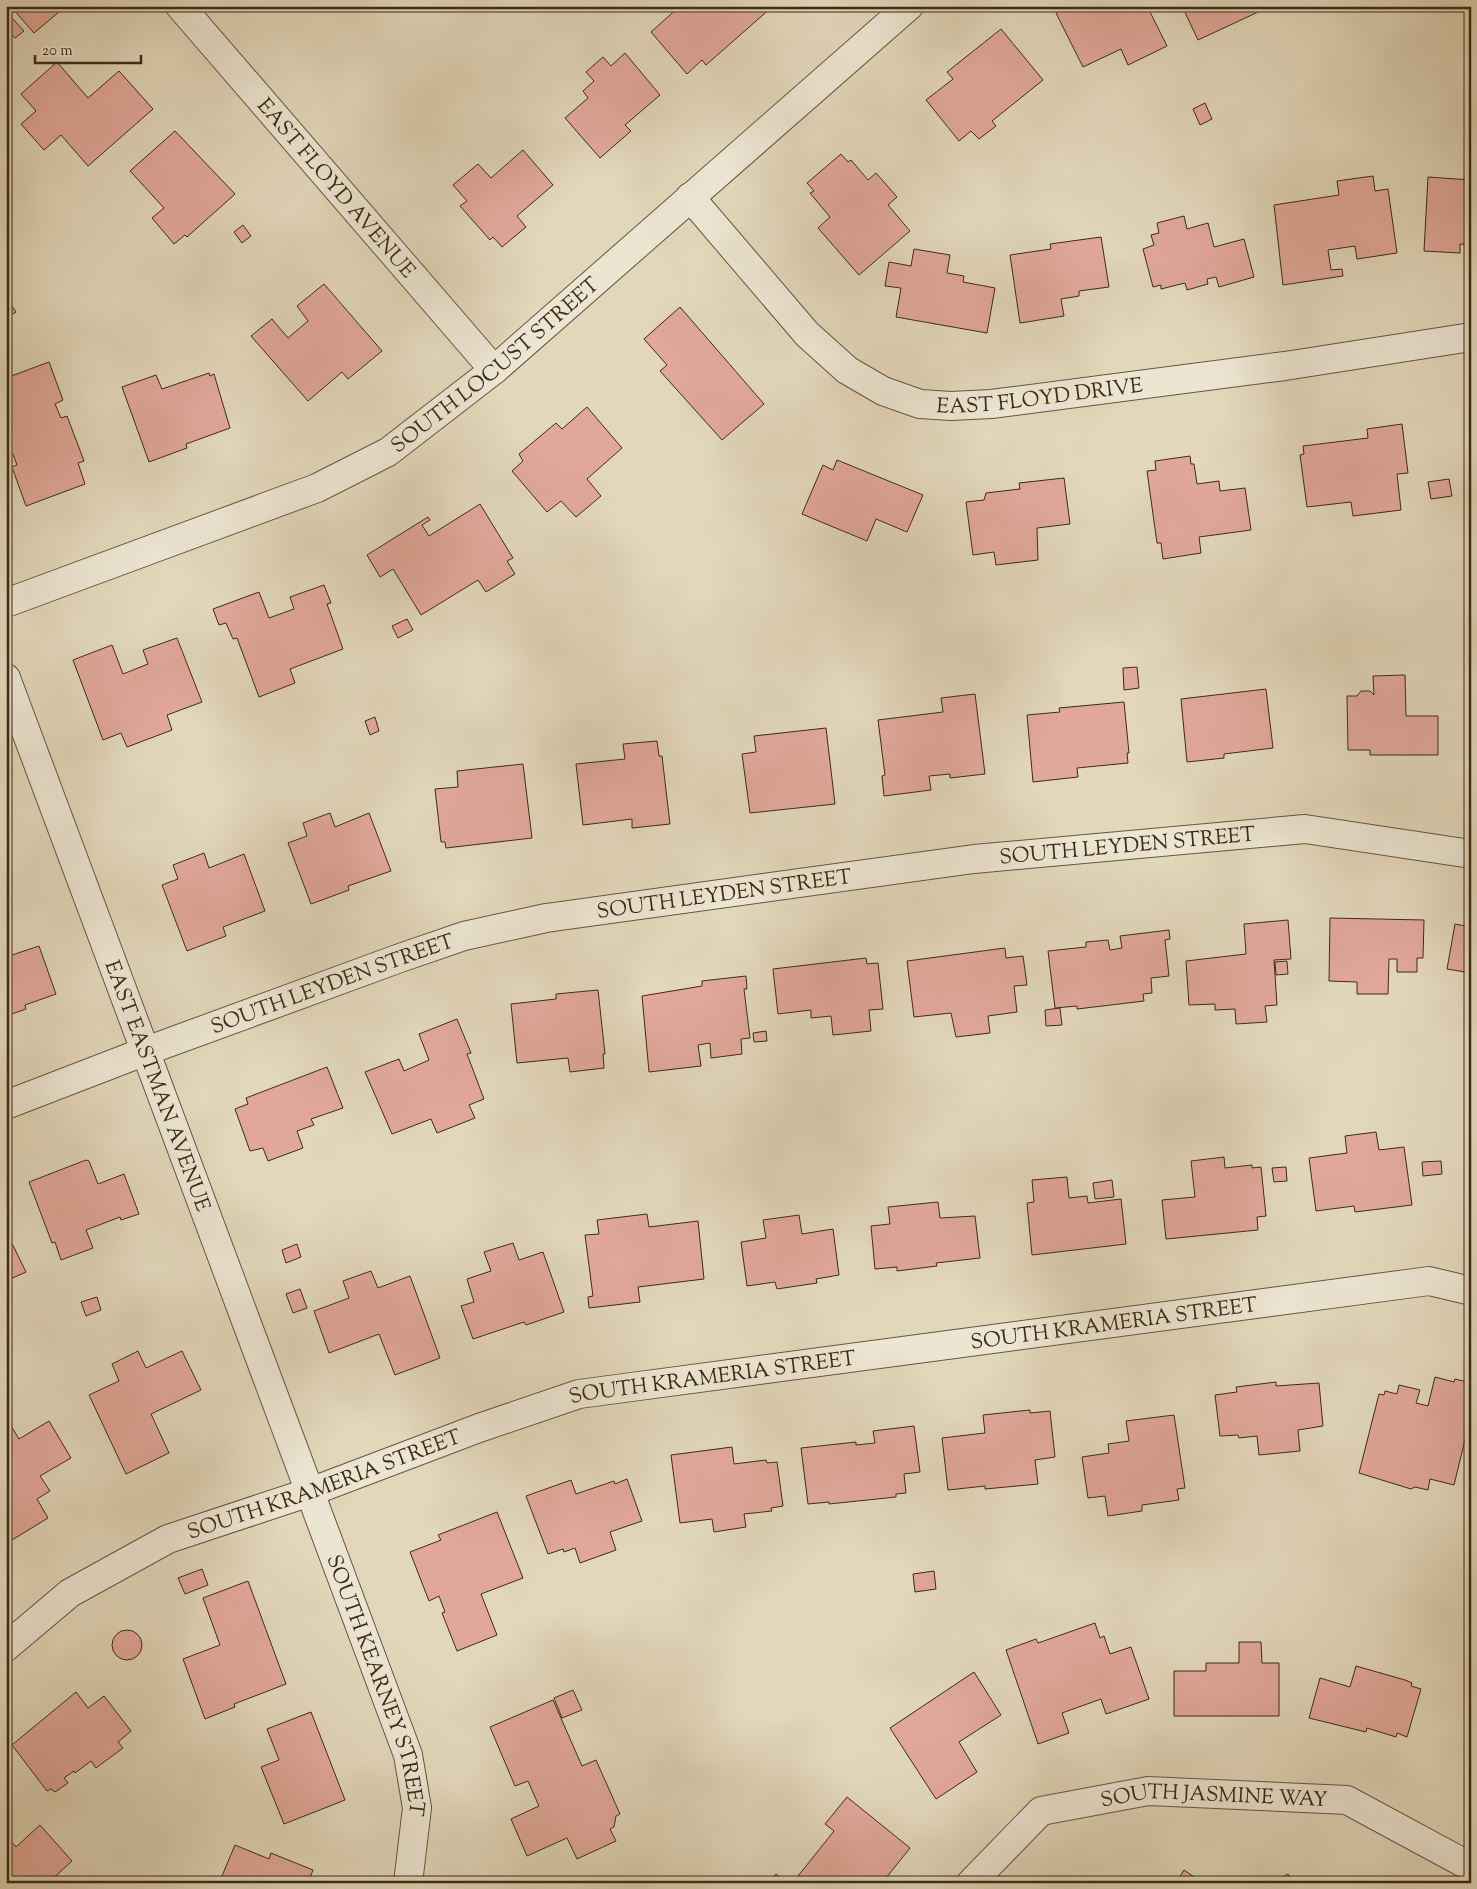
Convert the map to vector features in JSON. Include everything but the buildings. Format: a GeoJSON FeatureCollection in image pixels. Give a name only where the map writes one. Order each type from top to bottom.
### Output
{"type":"FeatureCollection","features":[{"type":"Feature","properties":{"kind":"street","name":"EAST FLOYD AVENUE"},"geometry":{"type":"LineString","coordinates":[[180,6],[494,370]]}},
{"type":"Feature","properties":{"kind":"street","name":"SOUTH LOCUST STREET"},"geometry":{"type":"LineString","coordinates":[[6,603],[333,481],[388,452],[494,370],[909,6]]}},
{"type":"Feature","properties":{"kind":"street","name":"EAST FLOYD DRIVE"},"geometry":{"type":"LineString","coordinates":[[690,197],[807,334],[841,364],[883,391],[920,404],[952,406],[990,404],[1285,366],[1471,337]]}},
{"type":"Feature","properties":{"kind":"street","name":"EAST EASTMAN AVENUE"},"geometry":{"type":"LineString","coordinates":[[6,678],[310,1492]]}},
{"type":"Feature","properties":{"kind":"street","name":"SOUTH LEYDEN STREET"},"geometry":{"type":"LineString","coordinates":[[6,1105],[146,1051],[464,936],[546,918],[974,859],[1304,829],[1471,854]]}},
{"type":"Feature","properties":{"kind":"street","name":"SOUTH KRAMERIA STREET"},"geometry":{"type":"LineString","coordinates":[[6,1647],[70,1594],[168,1539],[310,1492],[479,1428],[579,1394],[1429,1281],[1471,1291]]}},
{"type":"Feature","properties":{"kind":"street","name":"SOUTH KEARNEY STREET"},"geometry":{"type":"LineString","coordinates":[[310,1492],[408,1755],[417,1808],[408,1883]]}},
{"type":"Feature","properties":{"kind":"street","name":"SOUTH JASMINE WAY"},"geometry":{"type":"LineString","coordinates":[[971,1883],[1041,1811],[1148,1790],[1347,1800],[1471,1867]]}}]}
